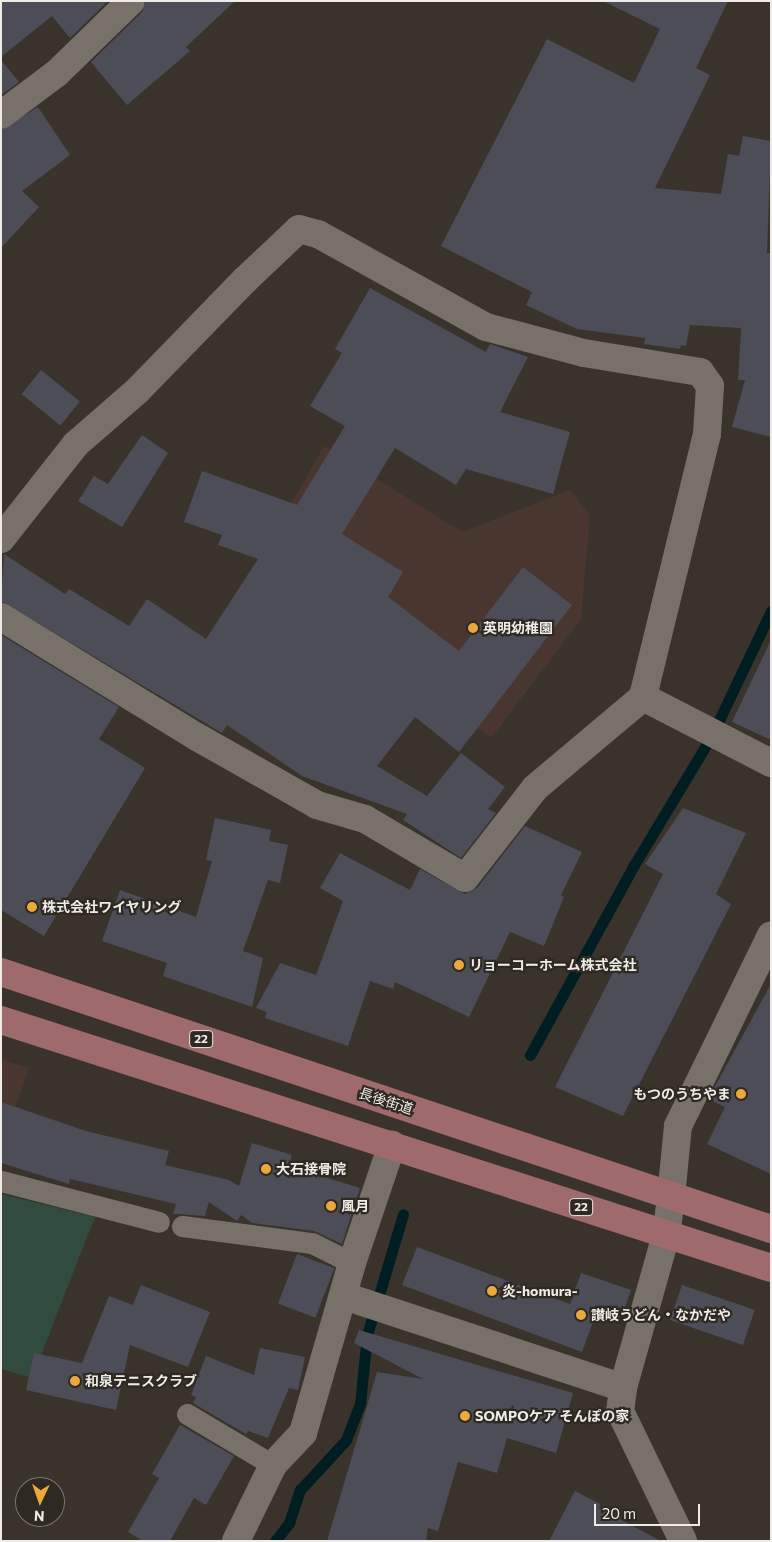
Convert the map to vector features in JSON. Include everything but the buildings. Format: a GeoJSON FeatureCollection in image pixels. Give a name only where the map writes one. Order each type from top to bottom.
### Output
{"type":"FeatureCollection","features":[{"type":"Feature","properties":{"kind":"main road","name":"長後街道"},"geometry":{"type":"LineString","coordinates":[[1,972],[771,1229]]}},
{"type":"Feature","properties":{"kind":"main road","name":"22"},"geometry":{"type":"LineString","coordinates":[[1,1020],[771,1268]]}},
{"type":"Feature","properties":{"kind":"street"},"geometry":{"type":"LineString","coordinates":[[1,115],[57,73],[131,1]]}},
{"type":"Feature","properties":{"kind":"street"},"geometry":{"type":"LineString","coordinates":[[1,539],[76,444],[136,391],[299,229],[318,234],[486,327],[584,353],[700,372],[710,386],[708,434],[643,697],[535,788],[465,878],[365,819],[317,805],[197,738],[1,616]]}},
{"type":"Feature","properties":{"kind":"street"},"geometry":{"type":"LineString","coordinates":[[643,697],[688,722],[733,742],[771,763]]}},
{"type":"Feature","properties":{"kind":"street"},"geometry":{"type":"LineString","coordinates":[[682,1541],[620,1411],[623,1388],[666,1235],[678,1126],[771,935]]}},
{"type":"Feature","properties":{"kind":"street"},"geometry":{"type":"LineString","coordinates":[[236,1541],[273,1465],[303,1433],[350,1298],[352,1263],[392,1145]]}},
{"type":"Feature","properties":{"kind":"street"},"geometry":{"type":"LineString","coordinates":[[350,1298],[623,1388]]}},
{"type":"Feature","properties":{"kind":"lane"},"geometry":{"type":"LineString","coordinates":[[1,1181],[159,1222]]}},
{"type":"Feature","properties":{"kind":"lane"},"geometry":{"type":"LineString","coordinates":[[182,1226],[312,1244],[352,1263]]}},
{"type":"Feature","properties":{"kind":"lane"},"geometry":{"type":"LineString","coordinates":[[187,1414],[273,1465]]}},
{"type":"Feature","properties":{"kind":"shaded area"},"geometry":{"type":"Polygon","coordinates":[[[324,446],[462,532],[570,490],[590,515],[581,619],[491,738],[257,564],[324,446]]]}},
{"type":"Feature","properties":{"kind":"shaded area"},"geometry":{"type":"Polygon","coordinates":[[[1,1059],[29,1068],[1,1149],[1,1059]]]}},
{"type":"Feature","properties":{"kind":"green space"},"geometry":{"type":"Polygon","coordinates":[[[1,1194],[95,1217],[32,1378],[1,1369],[1,1194]]]}},
{"type":"Feature","properties":{"kind":"waterway"},"geometry":{"type":"LineString","coordinates":[[530,1055],[634,865],[712,735],[771,611]]}},
{"type":"Feature","properties":{"kind":"waterway"},"geometry":{"type":"LineString","coordinates":[[275,1541],[289,1523],[300,1490],[346,1440],[360,1404],[367,1335],[403,1214]]}},
{"type":"Feature","properties":{"kind":"place","name":"英明幼稚園"},"geometry":{"type":"Point","coordinates":[473,628]}},
{"type":"Feature","properties":{"kind":"place","name":"株式会社ワイヤリング"},"geometry":{"type":"Point","coordinates":[32,907]}},
{"type":"Feature","properties":{"kind":"place","name":"リョーコーホーム株式会社"},"geometry":{"type":"Point","coordinates":[459,965]}},
{"type":"Feature","properties":{"kind":"place","name":"もつのうちやま"},"geometry":{"type":"Point","coordinates":[741,1094]}},
{"type":"Feature","properties":{"kind":"place","name":"大石接骨院"},"geometry":{"type":"Point","coordinates":[266,1169]}},
{"type":"Feature","properties":{"kind":"place","name":"風月"},"geometry":{"type":"Point","coordinates":[331,1206]}},
{"type":"Feature","properties":{"kind":"place","name":"炎-homura-"},"geometry":{"type":"Point","coordinates":[492,1291]}},
{"type":"Feature","properties":{"kind":"place","name":"讃岐うどん・なかだや"},"geometry":{"type":"Point","coordinates":[581,1315]}},
{"type":"Feature","properties":{"kind":"place","name":"和泉テニスクラブ"},"geometry":{"type":"Point","coordinates":[75,1381]}},
{"type":"Feature","properties":{"kind":"place","name":"SOMPOケア そんぽの家"},"geometry":{"type":"Point","coordinates":[465,1416]}}]}
